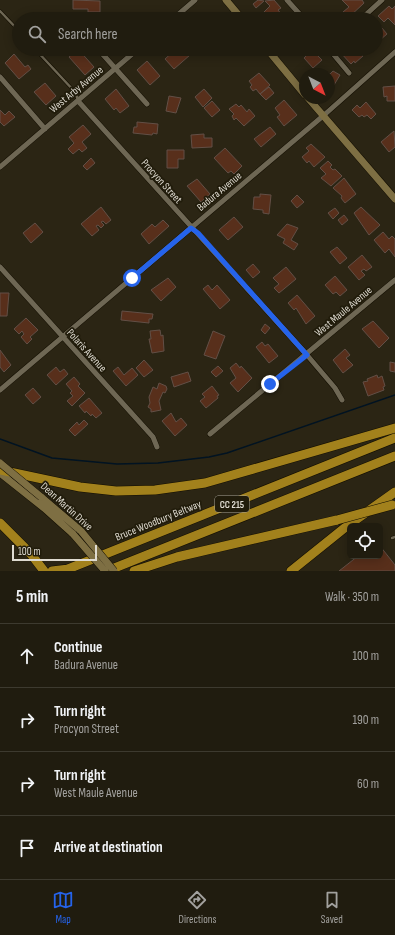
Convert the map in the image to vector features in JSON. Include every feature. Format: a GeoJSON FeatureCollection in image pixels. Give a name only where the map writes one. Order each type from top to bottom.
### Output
{"type":"FeatureCollection","features":[{"type":"Feature","properties":{"kind":"highway"},"geometry":{"type":"LineString","coordinates":[[0,472],[80,487],[116,491],[161,490],[205,483],[395,428]]}},
{"type":"Feature","properties":{"kind":"highway","name":"Bruce Woodbury Beltway"},"geometry":{"type":"LineString","coordinates":[[52,571],[66,570],[395,438]]}},
{"type":"Feature","properties":{"kind":"highway","name":"CC 215"},"geometry":{"type":"LineString","coordinates":[[106,571],[395,456]]}},
{"type":"Feature","properties":{"kind":"highway"},"geometry":{"type":"LineString","coordinates":[[351,523],[395,492]]}},
{"type":"Feature","properties":{"kind":"highway"},"geometry":{"type":"LineString","coordinates":[[134,571],[178,557],[337,520],[393,504]]}},
{"type":"Feature","properties":{"kind":"highway"},"geometry":{"type":"LineString","coordinates":[[0,523],[31,554],[44,571]]}},
{"type":"Feature","properties":{"kind":"highway"},"geometry":{"type":"LineString","coordinates":[[291,571],[347,526]]}},
{"type":"Feature","properties":{"kind":"highway"},"geometry":{"type":"LineString","coordinates":[[300,571],[347,526]]}},
{"type":"Feature","properties":{"kind":"main road"},"geometry":{"type":"LineString","coordinates":[[226,0],[236,12]]}},
{"type":"Feature","properties":{"kind":"main road"},"geometry":{"type":"LineString","coordinates":[[273,56],[299,87]]}},
{"type":"Feature","properties":{"kind":"main road"},"geometry":{"type":"LineString","coordinates":[[313,104],[395,199]]}},
{"type":"Feature","properties":{"kind":"main road","name":"Dean Martin Drive"},"geometry":{"type":"LineString","coordinates":[[0,463],[42,497],[80,532],[114,571]]}},
{"type":"Feature","properties":{"kind":"main road","name":"Dean Martin Drive"},"geometry":{"type":"LineString","coordinates":[[0,472],[72,534],[106,571]]}},
{"type":"Feature","properties":{"kind":"street"},"geometry":{"type":"LineString","coordinates":[[181,12],[195,0]]}},
{"type":"Feature","properties":{"kind":"street"},"geometry":{"type":"LineString","coordinates":[[287,0],[298,12]]}},
{"type":"Feature","properties":{"kind":"street"},"geometry":{"type":"LineString","coordinates":[[369,12],[382,0]]}},
{"type":"Feature","properties":{"kind":"street","name":"Badura Avenue"},"geometry":{"type":"LineString","coordinates":[[0,390],[323,116],[395,52]]}},
{"type":"Feature","properties":{"kind":"street"},"geometry":{"type":"LineString","coordinates":[[104,56],[147,104]]}},
{"type":"Feature","properties":{"kind":"street","name":"West Arby Avenue"},"geometry":{"type":"LineString","coordinates":[[0,167],[130,56]]}},
{"type":"Feature","properties":{"kind":"street"},"geometry":{"type":"LineString","coordinates":[[335,56],[349,73]]}},
{"type":"Feature","properties":{"kind":"street","name":"West Arby Avenue"},"geometry":{"type":"LineString","coordinates":[[0,77],[45,129]]}},
{"type":"Feature","properties":{"kind":"street","name":"Procyon Street"},"geometry":{"type":"LineString","coordinates":[[78,101],[307,355],[335,388],[342,400]]}},
{"type":"Feature","properties":{"kind":"street","name":"Polaris Avenue"},"geometry":{"type":"LineString","coordinates":[[0,267],[153,437],[157,447]]}},
{"type":"Feature","properties":{"kind":"street","name":"West Maule Avenue"},"geometry":{"type":"LineString","coordinates":[[210,434],[307,355],[395,280]]}},
{"type":"Feature","properties":{"kind":"lane"},"geometry":{"type":"LineString","coordinates":[[0,11],[12,24]]}},
{"type":"Feature","properties":{"kind":"lane"},"geometry":{"type":"LineString","coordinates":[[42,56],[75,92],[78,101]]}},
{"type":"Feature","properties":{"kind":"building"},"geometry":{"type":"Polygon","coordinates":[[[73,0],[100,1],[100,12],[88,12],[88,9],[73,9],[73,0]]]}},
{"type":"Feature","properties":{"kind":"building"},"geometry":{"type":"Polygon","coordinates":[[[258,0],[264,1],[256,8],[253,4],[258,0]]]}},
{"type":"Feature","properties":{"kind":"building"},"geometry":{"type":"Polygon","coordinates":[[[274,0],[281,8],[278,10],[280,12],[264,12],[270,6],[265,1],[274,0]]]}},
{"type":"Feature","properties":{"kind":"building"},"geometry":{"type":"Polygon","coordinates":[[[342,0],[362,0],[364,3],[354,12],[343,12],[349,7],[342,0]]]}},
{"type":"Feature","properties":{"kind":"building"},"geometry":{"type":"Polygon","coordinates":[[[389,6],[392,9],[395,6],[395,25],[388,18],[384,22],[383,21],[382,12],[389,6]]]}},
{"type":"Feature","properties":{"kind":"building"},"geometry":{"type":"Polygon","coordinates":[[[383,29],[387,34],[383,37],[383,29]]]}},
{"type":"Feature","properties":{"kind":"building"},"geometry":{"type":"Polygon","coordinates":[[[12,56],[16,56],[25,67],[28,65],[31,69],[19,79],[5,63],[12,56]]]}},
{"type":"Feature","properties":{"kind":"building"},"geometry":{"type":"Polygon","coordinates":[[[84,56],[94,67],[85,75],[69,57],[84,56]]]}},
{"type":"Feature","properties":{"kind":"building"},"geometry":{"type":"Polygon","coordinates":[[[168,56],[189,56],[174,69],[165,59],[168,56]]]}},
{"type":"Feature","properties":{"kind":"building"},"geometry":{"type":"Polygon","coordinates":[[[306,56],[318,56],[322,60],[313,68],[304,58],[306,56]]]}},
{"type":"Feature","properties":{"kind":"building"},"geometry":{"type":"Polygon","coordinates":[[[344,56],[363,56],[355,63],[354,61],[351,64],[344,56]]]}},
{"type":"Feature","properties":{"kind":"building"},"geometry":{"type":"Polygon","coordinates":[[[147,61],[160,76],[150,85],[137,70],[147,61]]]}},
{"type":"Feature","properties":{"kind":"building"},"geometry":{"type":"Polygon","coordinates":[[[335,72],[340,75],[335,83],[335,72]]]}},
{"type":"Feature","properties":{"kind":"building"},"geometry":{"type":"Polygon","coordinates":[[[259,73],[270,85],[260,94],[256,89],[253,91],[250,87],[252,85],[249,81],[259,73]]]}},
{"type":"Feature","properties":{"kind":"building"},"geometry":{"type":"Polygon","coordinates":[[[45,83],[56,96],[46,105],[34,92],[45,83]]]}},
{"type":"Feature","properties":{"kind":"building"},"geometry":{"type":"Polygon","coordinates":[[[395,86],[395,101],[387,101],[387,96],[384,97],[383,87],[395,86]]]}},
{"type":"Feature","properties":{"kind":"building"},"geometry":{"type":"Polygon","coordinates":[[[269,87],[274,93],[266,100],[260,94],[269,87]]]}},
{"type":"Feature","properties":{"kind":"building"},"geometry":{"type":"Polygon","coordinates":[[[116,89],[129,106],[120,113],[116,108],[114,110],[105,99],[116,89]]]}},
{"type":"Feature","properties":{"kind":"building"},"geometry":{"type":"Polygon","coordinates":[[[204,89],[212,98],[203,107],[195,97],[204,89]]]}},
{"type":"Feature","properties":{"kind":"building"},"geometry":{"type":"Polygon","coordinates":[[[169,96],[181,98],[176,113],[166,111],[169,96]]]}},
{"type":"Feature","properties":{"kind":"building"},"geometry":{"type":"Polygon","coordinates":[[[284,100],[297,115],[284,126],[277,117],[280,115],[275,108],[284,100]]]}},
{"type":"Feature","properties":{"kind":"building"},"geometry":{"type":"Polygon","coordinates":[[[212,101],[220,110],[212,117],[204,108],[212,101]]]}},
{"type":"Feature","properties":{"kind":"building"},"geometry":{"type":"Polygon","coordinates":[[[366,102],[376,114],[371,119],[367,115],[364,117],[362,115],[359,117],[352,110],[357,105],[360,108],[366,102]]]}},
{"type":"Feature","properties":{"kind":"building"},"geometry":{"type":"Polygon","coordinates":[[[236,104],[239,107],[241,105],[247,112],[249,109],[255,116],[244,126],[236,118],[234,120],[232,116],[234,114],[229,109],[236,104]]]}},
{"type":"Feature","properties":{"kind":"building"},"geometry":{"type":"Polygon","coordinates":[[[0,110],[5,115],[9,111],[15,117],[4,126],[0,122],[0,110]]]}},
{"type":"Feature","properties":{"kind":"building"},"geometry":{"type":"Polygon","coordinates":[[[137,122],[158,124],[157,134],[153,133],[152,135],[133,133],[134,127],[137,127],[137,122]]]}},
{"type":"Feature","properties":{"kind":"building"},"geometry":{"type":"Polygon","coordinates":[[[83,125],[91,134],[82,142],[87,148],[82,152],[79,149],[73,154],[68,149],[74,143],[69,137],[83,125]]]}},
{"type":"Feature","properties":{"kind":"building"},"geometry":{"type":"Polygon","coordinates":[[[270,127],[276,134],[261,147],[254,139],[270,127]]]}},
{"type":"Feature","properties":{"kind":"building"},"geometry":{"type":"Polygon","coordinates":[[[394,131],[395,147],[389,152],[381,142],[394,131]]]}},
{"type":"Feature","properties":{"kind":"building"},"geometry":{"type":"Polygon","coordinates":[[[204,134],[204,138],[212,138],[212,147],[192,148],[191,135],[204,134]]]}},
{"type":"Feature","properties":{"kind":"building"},"geometry":{"type":"Polygon","coordinates":[[[311,144],[325,157],[314,167],[309,161],[307,163],[302,157],[309,151],[306,148],[311,144]]]}},
{"type":"Feature","properties":{"kind":"building"},"geometry":{"type":"Polygon","coordinates":[[[225,148],[242,166],[234,174],[231,171],[228,173],[214,158],[225,148]]]}},
{"type":"Feature","properties":{"kind":"building"},"geometry":{"type":"Polygon","coordinates":[[[167,150],[184,150],[184,159],[178,159],[178,168],[167,168],[167,150]]]}},
{"type":"Feature","properties":{"kind":"building"},"geometry":{"type":"Polygon","coordinates":[[[91,158],[95,163],[87,170],[83,166],[91,158]]]}},
{"type":"Feature","properties":{"kind":"building"},"geometry":{"type":"Polygon","coordinates":[[[328,161],[332,165],[330,167],[333,170],[335,169],[342,176],[331,186],[321,178],[326,174],[320,168],[328,161]]]}},
{"type":"Feature","properties":{"kind":"building"},"geometry":{"type":"Polygon","coordinates":[[[344,178],[356,194],[345,203],[341,198],[342,196],[333,188],[344,178]]]}},
{"type":"Feature","properties":{"kind":"building"},"geometry":{"type":"Polygon","coordinates":[[[197,179],[210,194],[201,202],[187,186],[197,179]]]}},
{"type":"Feature","properties":{"kind":"building"},"geometry":{"type":"Polygon","coordinates":[[[260,194],[271,195],[269,214],[263,213],[263,210],[253,209],[254,197],[260,197],[260,194]]]}},
{"type":"Feature","properties":{"kind":"building"},"geometry":{"type":"Polygon","coordinates":[[[297,195],[304,202],[297,208],[291,201],[297,195]]]}},
{"type":"Feature","properties":{"kind":"building"},"geometry":{"type":"Polygon","coordinates":[[[101,207],[111,220],[106,224],[103,221],[101,222],[104,225],[101,228],[98,225],[96,226],[99,230],[92,236],[81,224],[101,207]]]}},
{"type":"Feature","properties":{"kind":"building"},"geometry":{"type":"Polygon","coordinates":[[[361,207],[380,225],[369,235],[354,213],[361,207]]]}},
{"type":"Feature","properties":{"kind":"building"},"geometry":{"type":"Polygon","coordinates":[[[335,208],[339,213],[333,219],[328,213],[335,208]]]}},
{"type":"Feature","properties":{"kind":"building"},"geometry":{"type":"Polygon","coordinates":[[[344,215],[348,220],[342,225],[338,220],[344,215]]]}},
{"type":"Feature","properties":{"kind":"building"},"geometry":{"type":"Polygon","coordinates":[[[234,217],[243,227],[228,240],[219,230],[234,217]]]}},
{"type":"Feature","properties":{"kind":"building"},"geometry":{"type":"Polygon","coordinates":[[[163,220],[169,226],[149,244],[141,234],[152,224],[155,227],[163,220]]]}},
{"type":"Feature","properties":{"kind":"building"},"geometry":{"type":"Polygon","coordinates":[[[35,223],[43,232],[31,243],[23,233],[35,223]]]}},
{"type":"Feature","properties":{"kind":"building"},"geometry":{"type":"Polygon","coordinates":[[[287,224],[298,228],[291,240],[298,244],[294,250],[283,243],[285,239],[277,235],[287,224]]]}},
{"type":"Feature","properties":{"kind":"building"},"geometry":{"type":"Polygon","coordinates":[[[383,232],[389,239],[392,236],[395,239],[395,257],[389,249],[385,253],[374,240],[383,232]]]}},
{"type":"Feature","properties":{"kind":"building"},"geometry":{"type":"Polygon","coordinates":[[[337,247],[347,258],[340,264],[330,252],[337,247]]]}},
{"type":"Feature","properties":{"kind":"building"},"geometry":{"type":"Polygon","coordinates":[[[362,255],[372,267],[366,271],[364,269],[361,271],[365,275],[359,280],[348,267],[362,255]]]}},
{"type":"Feature","properties":{"kind":"building"},"geometry":{"type":"Polygon","coordinates":[[[253,264],[260,272],[253,278],[246,270],[253,264]]]}},
{"type":"Feature","properties":{"kind":"building"},"geometry":{"type":"Polygon","coordinates":[[[286,267],[296,279],[279,293],[274,288],[279,284],[273,278],[286,267]]]}},
{"type":"Feature","properties":{"kind":"building"},"geometry":{"type":"Polygon","coordinates":[[[335,276],[347,290],[340,296],[336,292],[333,294],[325,285],[335,276]]]}},
{"type":"Feature","properties":{"kind":"building"},"geometry":{"type":"Polygon","coordinates":[[[168,278],[176,287],[161,301],[151,290],[168,278]]]}},
{"type":"Feature","properties":{"kind":"building"},"geometry":{"type":"Polygon","coordinates":[[[208,285],[212,290],[217,285],[230,300],[220,309],[203,289],[208,285]]]}},
{"type":"Feature","properties":{"kind":"building"},"geometry":{"type":"Polygon","coordinates":[[[0,293],[9,293],[7,316],[0,316],[0,293]]]}},
{"type":"Feature","properties":{"kind":"building"},"geometry":{"type":"Polygon","coordinates":[[[297,295],[315,316],[306,324],[296,308],[294,310],[288,303],[297,295]]]}},
{"type":"Feature","properties":{"kind":"building"},"geometry":{"type":"Polygon","coordinates":[[[122,311],[153,314],[152,319],[149,319],[149,323],[121,320],[122,311]]]}},
{"type":"Feature","properties":{"kind":"building"},"geometry":{"type":"Polygon","coordinates":[[[26,318],[38,330],[30,337],[32,339],[27,344],[21,337],[24,334],[22,331],[19,334],[14,329],[26,318]]]}},
{"type":"Feature","properties":{"kind":"building"},"geometry":{"type":"Polygon","coordinates":[[[373,321],[389,338],[379,348],[362,329],[373,321]]]}},
{"type":"Feature","properties":{"kind":"building"},"geometry":{"type":"Polygon","coordinates":[[[265,324],[270,328],[265,334],[261,330],[265,324]]]}},
{"type":"Feature","properties":{"kind":"building"},"geometry":{"type":"Polygon","coordinates":[[[160,330],[161,336],[163,335],[164,351],[152,353],[149,339],[151,339],[150,331],[160,330]]]}},
{"type":"Feature","properties":{"kind":"building"},"geometry":{"type":"Polygon","coordinates":[[[213,331],[225,336],[216,359],[204,355],[213,331]]]}},
{"type":"Feature","properties":{"kind":"building"},"geometry":{"type":"Polygon","coordinates":[[[262,342],[265,346],[268,344],[278,356],[269,363],[256,347],[262,342]]]}},
{"type":"Feature","properties":{"kind":"building"},"geometry":{"type":"Polygon","coordinates":[[[345,349],[350,355],[346,358],[353,365],[343,373],[333,360],[345,349]]]}},
{"type":"Feature","properties":{"kind":"building"},"geometry":{"type":"Polygon","coordinates":[[[0,350],[11,365],[4,372],[0,367],[0,350]]]}},
{"type":"Feature","properties":{"kind":"building"},"geometry":{"type":"Polygon","coordinates":[[[144,360],[153,370],[144,377],[136,368],[144,360]]]}},
{"type":"Feature","properties":{"kind":"building"},"geometry":{"type":"Polygon","coordinates":[[[390,362],[395,363],[395,372],[390,371],[390,362]]]}},
{"type":"Feature","properties":{"kind":"building"},"geometry":{"type":"Polygon","coordinates":[[[236,363],[240,368],[241,366],[252,378],[238,392],[230,383],[236,378],[230,368],[236,363]]]}},
{"type":"Feature","properties":{"kind":"building"},"geometry":{"type":"Polygon","coordinates":[[[218,366],[223,371],[216,377],[211,372],[218,366]]]}},
{"type":"Feature","properties":{"kind":"building"},"geometry":{"type":"Polygon","coordinates":[[[56,367],[60,372],[64,369],[68,374],[56,385],[47,375],[56,367]]]}},
{"type":"Feature","properties":{"kind":"building"},"geometry":{"type":"Polygon","coordinates":[[[118,367],[124,375],[132,368],[138,375],[126,386],[113,371],[118,367]]]}},
{"type":"Feature","properties":{"kind":"building"},"geometry":{"type":"Polygon","coordinates":[[[188,372],[191,381],[174,387],[171,377],[188,372]]]}},
{"type":"Feature","properties":{"kind":"building"},"geometry":{"type":"Polygon","coordinates":[[[377,375],[378,378],[382,376],[385,386],[383,387],[384,390],[368,396],[363,382],[368,381],[367,379],[377,375]]]}},
{"type":"Feature","properties":{"kind":"building"},"geometry":{"type":"Polygon","coordinates":[[[74,377],[80,384],[78,386],[85,393],[72,406],[67,401],[73,396],[70,393],[72,391],[66,384],[74,377]]]}},
{"type":"Feature","properties":{"kind":"building"},"geometry":{"type":"Polygon","coordinates":[[[159,383],[166,386],[167,389],[165,393],[163,392],[159,401],[161,410],[151,412],[151,409],[148,407],[150,403],[149,397],[153,387],[157,389],[159,383]]]}},
{"type":"Feature","properties":{"kind":"building"},"geometry":{"type":"Polygon","coordinates":[[[212,386],[219,395],[217,396],[218,398],[206,408],[200,401],[205,397],[202,394],[212,386]]]}},
{"type":"Feature","properties":{"kind":"building"},"geometry":{"type":"Polygon","coordinates":[[[33,388],[41,397],[33,404],[25,395],[33,388]]]}},
{"type":"Feature","properties":{"kind":"building"},"geometry":{"type":"Polygon","coordinates":[[[89,398],[102,413],[96,418],[92,414],[91,416],[86,411],[85,413],[79,406],[89,398]]]}},
{"type":"Feature","properties":{"kind":"building"},"geometry":{"type":"Polygon","coordinates":[[[171,413],[176,422],[181,418],[187,425],[175,436],[162,421],[171,413]]]}},
{"type":"Feature","properties":{"kind":"building"},"geometry":{"type":"Polygon","coordinates":[[[84,420],[88,424],[75,436],[69,430],[77,422],[79,425],[84,420]]]}},
{"type":"Feature","properties":{"kind":"building"},"geometry":{"type":"Polygon","coordinates":[[[383,550],[395,565],[395,571],[339,571],[354,559],[383,559],[383,550]]]}},
{"type":"Feature","properties":{"kind":"waterway"},"geometry":{"type":"LineString","coordinates":[[0,439],[52,458],[117,464],[158,463],[209,457],[227,453],[395,395]]}},
{"type":"Feature","properties":{"kind":"route"},"geometry":{"type":"LineString","coordinates":[[132,278],[191,228],[198,233],[307,355],[270,384]]}}]}
